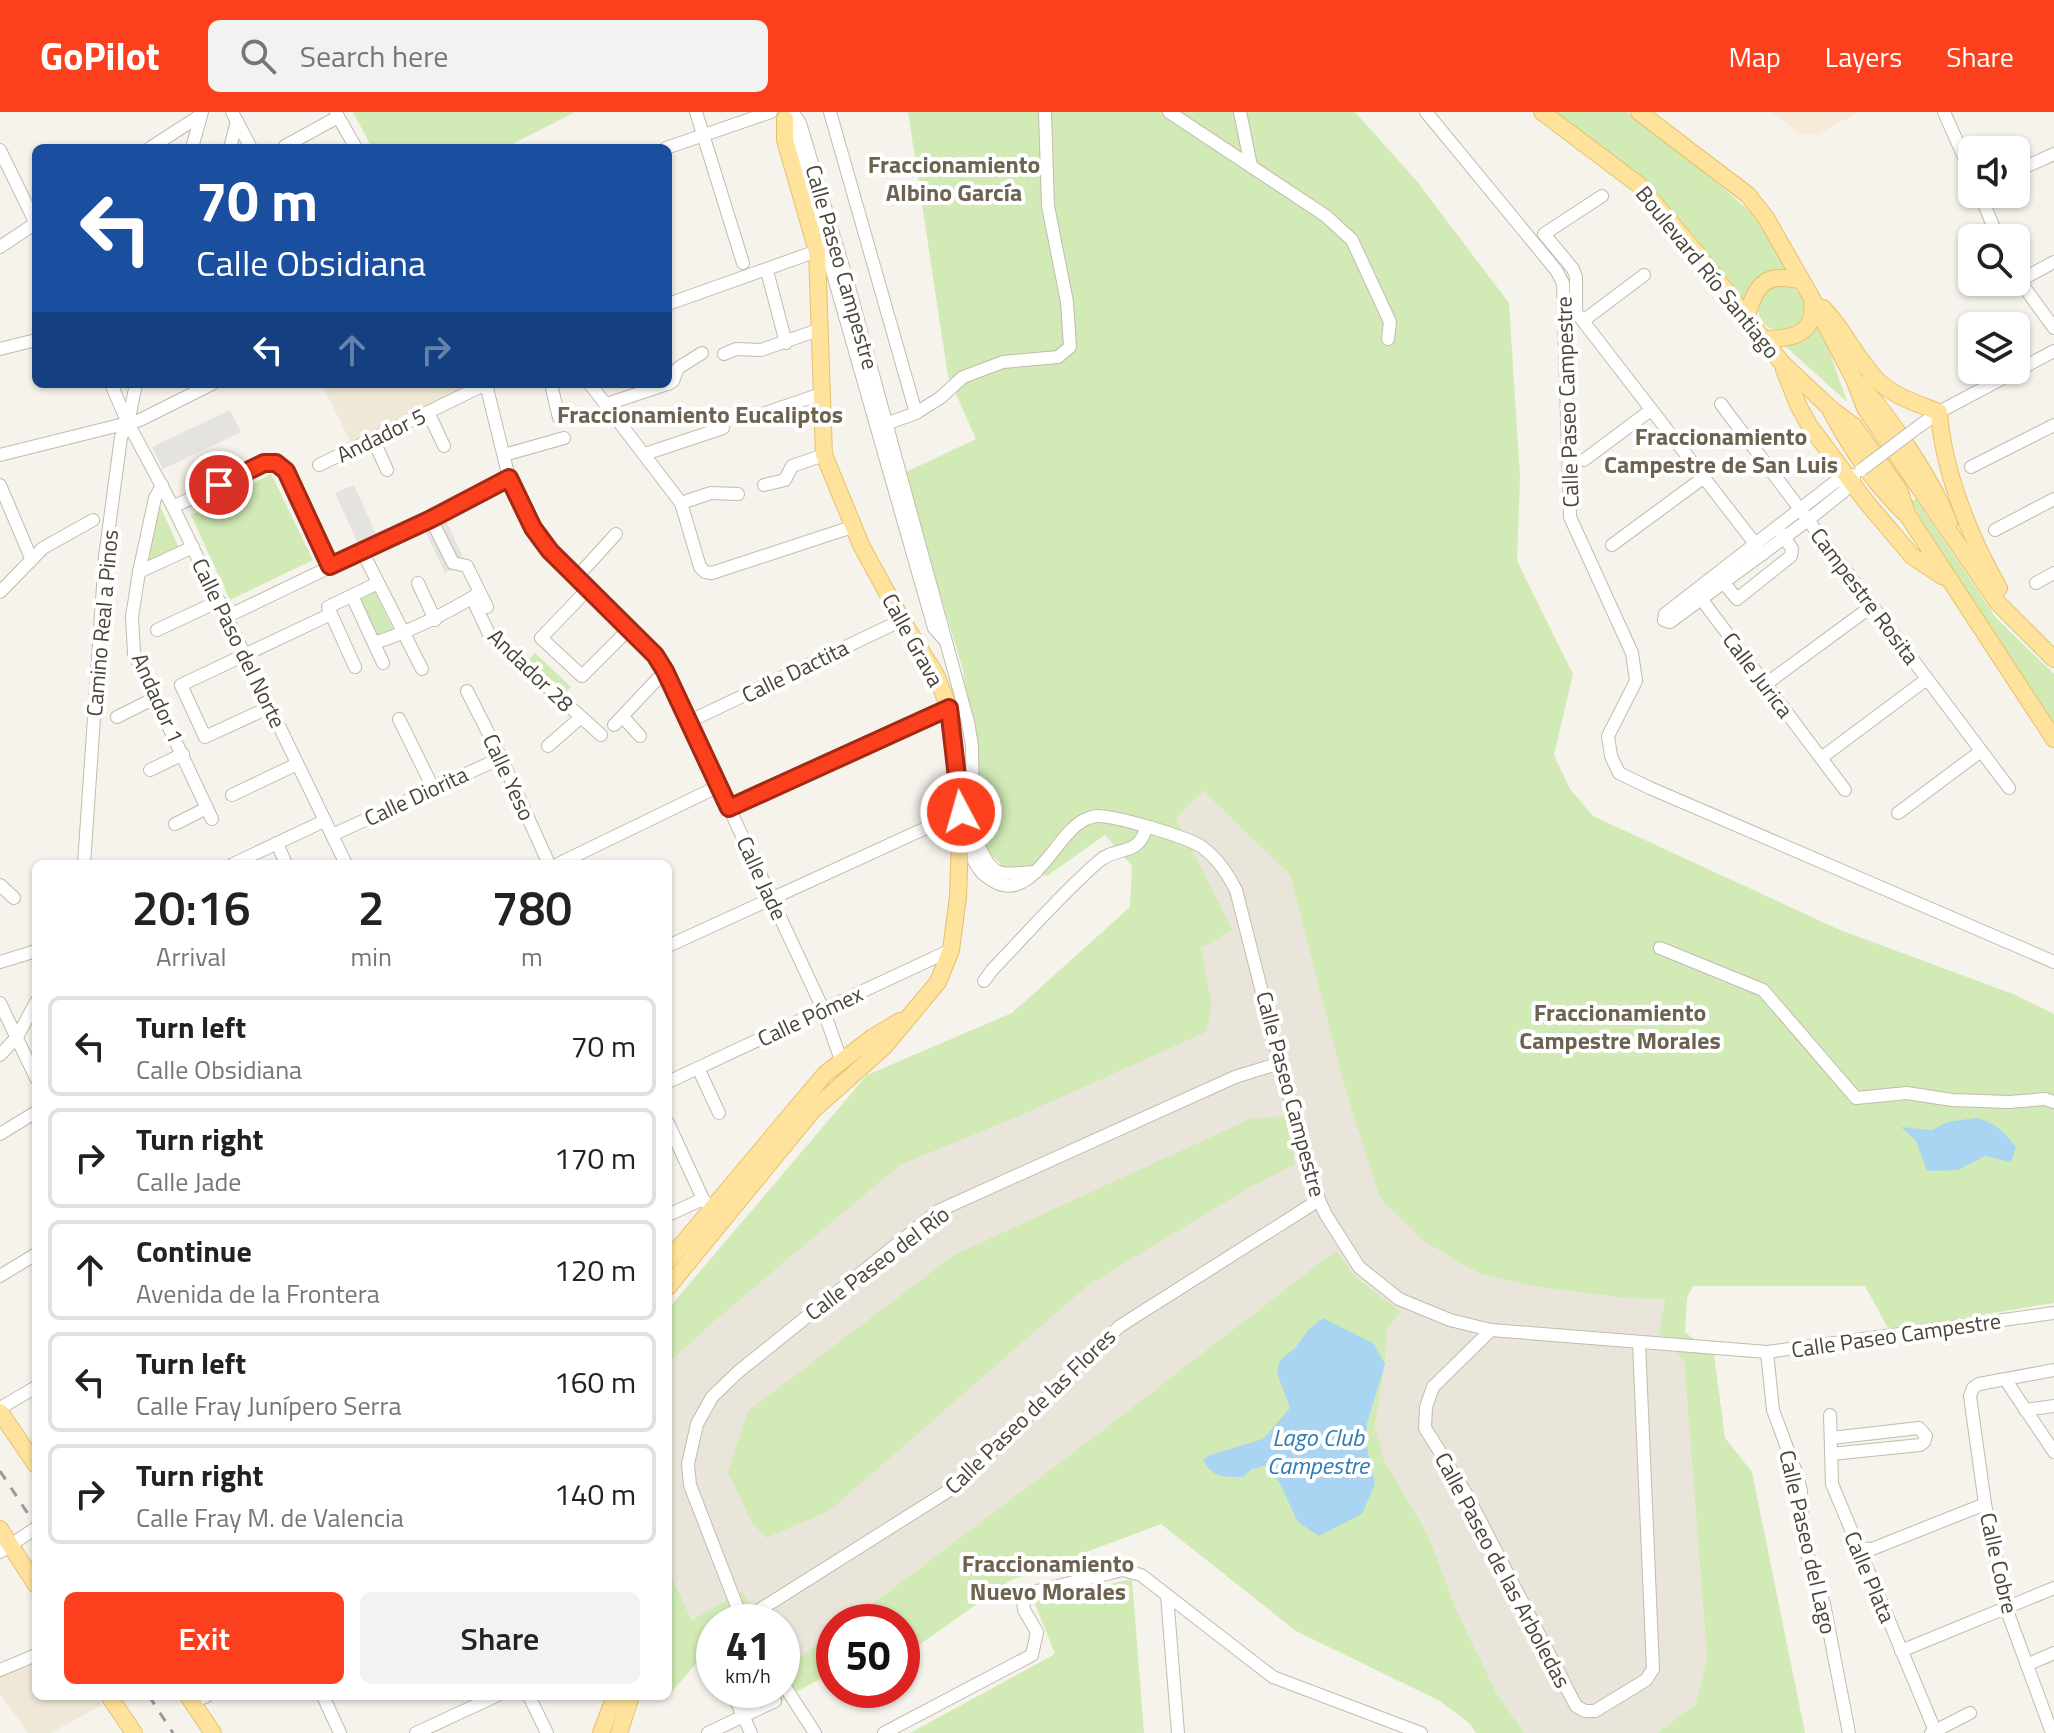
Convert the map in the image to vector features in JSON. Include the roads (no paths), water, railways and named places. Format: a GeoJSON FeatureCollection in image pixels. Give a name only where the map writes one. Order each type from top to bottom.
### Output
{"type":"FeatureCollection","features":[{"type":"Feature","properties":{"kind":"main road","name":"Boulevard Río Santiago"},"geometry":{"type":"LineString","coordinates":[[1542,112],[1639,185],[1747,315],[1782,363],[1854,426],[1899,490],[1908,516],[2054,739]]}},
{"type":"Feature","properties":{"kind":"main road"},"geometry":{"type":"LineString","coordinates":[[1639,112],[1748,195],[1766,218],[1854,379],[1874,399],[1933,489],[1953,534],[1998,603],[2054,659]]}},
{"type":"Feature","properties":{"kind":"main road","name":"Calle Grava"},"geometry":{"type":"LineString","coordinates":[[672,1282],[813,1110],[884,1047],[938,982],[951,950],[958,897],[961,812],[949,708],[936,675],[902,620],[852,527],[824,455],[821,249],[783,156],[783,114]]}},
{"type":"Feature","properties":{"kind":"main road"},"geometry":{"type":"LineString","coordinates":[[1747,315],[1752,297],[1765,281],[1785,277],[1806,288],[1838,323],[1878,381],[1891,391],[1939,412],[1943,451],[1978,546],[2024,632]]}},
{"type":"Feature","properties":{"kind":"main road"},"geometry":{"type":"LineString","coordinates":[[1764,339],[1784,339],[1803,331],[1813,314],[1806,288]]}},
{"type":"Feature","properties":{"kind":"main road"},"geometry":{"type":"LineString","coordinates":[[1782,363],[1809,425],[1854,476],[1912,556],[1949,581]]}},
{"type":"Feature","properties":{"kind":"main road","name":"Calle Grava"},"geometry":{"type":"LineString","coordinates":[[672,1255],[707,1204],[804,1097],[841,1060],[912,1014]]}},
{"type":"Feature","properties":{"kind":"main road"},"geometry":{"type":"LineString","coordinates":[[0,1410],[32,1459]]}},
{"type":"Feature","properties":{"kind":"main road"},"geometry":{"type":"LineString","coordinates":[[0,1529],[5,1548],[32,1580]]}},
{"type":"Feature","properties":{"kind":"main road"},"geometry":{"type":"LineString","coordinates":[[112,1700],[134,1733]]}},
{"type":"Feature","properties":{"kind":"main road"},"geometry":{"type":"LineString","coordinates":[[197,1700],[213,1733]]}},
{"type":"Feature","properties":{"kind":"main road"},"geometry":{"type":"LineString","coordinates":[[601,1733],[613,1700]]}},
{"type":"Feature","properties":{"kind":"main road"},"geometry":{"type":"LineString","coordinates":[[619,1733],[630,1700]]}},
{"type":"Feature","properties":{"kind":"street"},"geometry":{"type":"LineString","coordinates":[[696,112],[743,263]]}},
{"type":"Feature","properties":{"kind":"street","name":"Calle Paseo Campestre"},"geometry":{"type":"LineString","coordinates":[[830,112],[916,413]]}},
{"type":"Feature","properties":{"kind":"street"},"geometry":{"type":"LineString","coordinates":[[834,125],[840,112]]}},
{"type":"Feature","properties":{"kind":"street"},"geometry":{"type":"LineString","coordinates":[[881,426],[916,413],[940,398],[963,377],[1003,362],[1058,357],[1070,347],[1067,302],[1048,206],[1045,112]]}},
{"type":"Feature","properties":{"kind":"street"},"geometry":{"type":"LineString","coordinates":[[1169,112],[1326,216],[1352,240],[1390,322],[1388,339]]}},
{"type":"Feature","properties":{"kind":"street"},"geometry":{"type":"LineString","coordinates":[[1240,112],[1251,166]]}},
{"type":"Feature","properties":{"kind":"street","name":"Calle Paseo Campestre"},"geometry":{"type":"LineString","coordinates":[[1426,112],[1556,270],[1563,283],[1570,517],[1632,653],[1636,681],[1608,736],[1611,756],[1619,773],[2054,962]]}},
{"type":"Feature","properties":{"kind":"street"},"geometry":{"type":"LineString","coordinates":[[1944,112],[1958,144]]}},
{"type":"Feature","properties":{"kind":"street"},"geometry":{"type":"LineString","coordinates":[[156,144],[201,113]]}},
{"type":"Feature","properties":{"kind":"street"},"geometry":{"type":"LineString","coordinates":[[193,144],[201,113]]}},
{"type":"Feature","properties":{"kind":"street"},"geometry":{"type":"LineString","coordinates":[[672,146],[783,114]]}},
{"type":"Feature","properties":{"kind":"street","name":"Calle Paseo Campestre"},"geometry":{"type":"LineString","coordinates":[[783,114],[800,123],[821,249],[840,277],[934,628],[947,643],[972,746],[974,861],[983,876],[1002,886],[1016,886],[1036,872],[1070,831],[1093,816],[1174,835],[1201,846],[1223,866],[1236,890],[1319,1200],[1359,1267],[1399,1299],[1450,1320],[1491,1330],[1767,1352],[2054,1313]]}},
{"type":"Feature","properties":{"kind":"street"},"geometry":{"type":"LineString","coordinates":[[288,144],[337,115],[354,144]]}},
{"type":"Feature","properties":{"kind":"street"},"geometry":{"type":"LineString","coordinates":[[231,144],[234,117]]}},
{"type":"Feature","properties":{"kind":"street"},"geometry":{"type":"LineString","coordinates":[[234,117],[249,144]]}},
{"type":"Feature","properties":{"kind":"street"},"geometry":{"type":"LineString","coordinates":[[0,150],[32,216]]}},
{"type":"Feature","properties":{"kind":"street"},"geometry":{"type":"LineString","coordinates":[[2030,165],[2054,154]]}},
{"type":"Feature","properties":{"kind":"street"},"geometry":{"type":"LineString","coordinates":[[1602,196],[1544,234],[1573,269],[1576,277],[1576,312],[1759,550]]}},
{"type":"Feature","properties":{"kind":"street"},"geometry":{"type":"LineString","coordinates":[[0,247],[32,227]]}},
{"type":"Feature","properties":{"kind":"street"},"geometry":{"type":"LineString","coordinates":[[672,303],[821,249]]}},
{"type":"Feature","properties":{"kind":"street"},"geometry":{"type":"LineString","coordinates":[[2030,272],[2054,262]]}},
{"type":"Feature","properties":{"kind":"street"},"geometry":{"type":"LineString","coordinates":[[767,271],[786,343]]}},
{"type":"Feature","properties":{"kind":"street"},"geometry":{"type":"LineString","coordinates":[[1583,321],[1644,275]]}},
{"type":"Feature","properties":{"kind":"street"},"geometry":{"type":"LineString","coordinates":[[2030,296],[2054,328]]}},
{"type":"Feature","properties":{"kind":"street"},"geometry":{"type":"LineString","coordinates":[[724,354],[736,349],[761,350],[821,329]]}},
{"type":"Feature","properties":{"kind":"street"},"geometry":{"type":"LineString","coordinates":[[0,349],[32,341]]}},
{"type":"Feature","properties":{"kind":"street"},"geometry":{"type":"LineString","coordinates":[[1698,595],[1939,412],[2054,351]]}},
{"type":"Feature","properties":{"kind":"street"},"geometry":{"type":"LineString","coordinates":[[672,382],[678,368],[702,353]]}},
{"type":"Feature","properties":{"kind":"street","name":"Calle Paso del Norte"},"geometry":{"type":"LineString","coordinates":[[113,388],[344,860]]}},
{"type":"Feature","properties":{"kind":"street","name":"Camino Real a Pinos"},"geometry":{"type":"LineString","coordinates":[[84,860],[105,557],[121,437],[128,423],[135,388]]}},
{"type":"Feature","properties":{"kind":"street"},"geometry":{"type":"LineString","coordinates":[[0,455],[140,420],[203,388]]}},
{"type":"Feature","properties":{"kind":"street","name":"Andador 5"},"geometry":{"type":"LineString","coordinates":[[319,465],[478,388]]}},
{"type":"Feature","properties":{"kind":"street","name":"Calle Jade"},"geometry":{"type":"LineString","coordinates":[[487,388],[509,478],[538,536],[655,655],[665,671],[823,1009],[841,1060]]}},
{"type":"Feature","properties":{"kind":"street"},"geometry":{"type":"LineString","coordinates":[[552,388],[559,418]]}},
{"type":"Feature","properties":{"kind":"street"},"geometry":{"type":"LineString","coordinates":[[593,388],[681,503],[700,567],[705,572],[712,573],[852,527]]}},
{"type":"Feature","properties":{"kind":"street"},"geometry":{"type":"LineString","coordinates":[[607,404],[656,388]]}},
{"type":"Feature","properties":{"kind":"street"},"geometry":{"type":"LineString","coordinates":[[745,420],[821,394]]}},
{"type":"Feature","properties":{"kind":"street","name":"Campestre Rosita"},"geometry":{"type":"LineString","coordinates":[[1721,404],[2009,788]]}},
{"type":"Feature","properties":{"kind":"street"},"geometry":{"type":"LineString","coordinates":[[1584,460],[1651,410]]}},
{"type":"Feature","properties":{"kind":"street"},"geometry":{"type":"LineString","coordinates":[[428,412],[444,446]]}},
{"type":"Feature","properties":{"kind":"street"},"geometry":{"type":"LineString","coordinates":[[1971,467],[2054,425]]}},
{"type":"Feature","properties":{"kind":"street"},"geometry":{"type":"LineString","coordinates":[[645,454],[723,428]]}},
{"type":"Feature","properties":{"kind":"street"},"geometry":{"type":"LineString","coordinates":[[504,455],[564,438]]}},
{"type":"Feature","properties":{"kind":"street"},"geometry":{"type":"LineString","coordinates":[[373,439],[387,470]]}},
{"type":"Feature","properties":{"kind":"street"},"geometry":{"type":"LineString","coordinates":[[764,485],[785,480],[792,466],[824,455]]}},
{"type":"Feature","properties":{"kind":"street"},"geometry":{"type":"LineString","coordinates":[[173,507],[264,463],[276,463],[286,471],[330,566]]}},
{"type":"Feature","properties":{"kind":"street"},"geometry":{"type":"LineString","coordinates":[[226,617],[431,519],[509,478]]}},
{"type":"Feature","properties":{"kind":"street"},"geometry":{"type":"LineString","coordinates":[[1612,545],[1703,478]]}},
{"type":"Feature","properties":{"kind":"street"},"geometry":{"type":"LineString","coordinates":[[0,485],[31,558]]}},
{"type":"Feature","properties":{"kind":"street","name":"Andador 1"},"geometry":{"type":"LineString","coordinates":[[162,485],[155,498],[132,617],[134,653],[209,813],[175,824]]}},
{"type":"Feature","properties":{"kind":"street"},"geometry":{"type":"LineString","coordinates":[[681,503],[711,493],[738,494]]}},
{"type":"Feature","properties":{"kind":"street"},"geometry":{"type":"LineString","coordinates":[[1995,530],[2054,499]]}},
{"type":"Feature","properties":{"kind":"street","name":"Andador 28"},"geometry":{"type":"LineString","coordinates":[[431,519],[453,563],[467,566],[489,634],[601,735]]}},
{"type":"Feature","properties":{"kind":"street"},"geometry":{"type":"LineString","coordinates":[[0,592],[31,558],[58,537],[93,520]]}},
{"type":"Feature","properties":{"kind":"street"},"geometry":{"type":"LineString","coordinates":[[1724,583],[1737,599],[1791,556],[1792,549],[1781,533]]}},
{"type":"Feature","properties":{"kind":"street"},"geometry":{"type":"LineString","coordinates":[[576,578],[616,534]]}},
{"type":"Feature","properties":{"kind":"street"},"geometry":{"type":"LineString","coordinates":[[139,572],[193,547]]}},
{"type":"Feature","properties":{"kind":"street"},"geometry":{"type":"LineString","coordinates":[[1698,595],[1724,583],[1759,550]]}},
{"type":"Feature","properties":{"kind":"street"},"geometry":{"type":"LineString","coordinates":[[362,551],[422,669]]}},
{"type":"Feature","properties":{"kind":"street"},"geometry":{"type":"LineString","coordinates":[[2036,583],[2054,573]]}},
{"type":"Feature","properties":{"kind":"street"},"geometry":{"type":"LineString","coordinates":[[355,667],[328,607],[378,583]]}},
{"type":"Feature","properties":{"kind":"street"},"geometry":{"type":"LineString","coordinates":[[418,583],[435,620]]}},
{"type":"Feature","properties":{"kind":"street"},"geometry":{"type":"LineString","coordinates":[[588,589],[541,638],[582,676],[629,629]]}},
{"type":"Feature","properties":{"kind":"street"},"geometry":{"type":"LineString","coordinates":[[374,643],[435,620],[476,595]]}},
{"type":"Feature","properties":{"kind":"street","name":"Andador 28"},"geometry":{"type":"LineString","coordinates":[[476,595],[487,607]]}},
{"type":"Feature","properties":{"kind":"street","name":"Calle Jurica"},"geometry":{"type":"LineString","coordinates":[[1698,595],[1845,790]]}},
{"type":"Feature","properties":{"kind":"street"},"geometry":{"type":"LineString","coordinates":[[352,596],[383,663]]}},
{"type":"Feature","properties":{"kind":"street"},"geometry":{"type":"LineString","coordinates":[[157,630],[219,601]]}},
{"type":"Feature","properties":{"kind":"street"},"geometry":{"type":"LineString","coordinates":[[1766,684],[1872,606]]}},
{"type":"Feature","properties":{"kind":"street"},"geometry":{"type":"LineString","coordinates":[[270,707],[205,737],[181,685],[331,614]]}},
{"type":"Feature","properties":{"kind":"street","name":"Calle Dactita"},"geometry":{"type":"LineString","coordinates":[[688,722],[902,620]]}},
{"type":"Feature","properties":{"kind":"street"},"geometry":{"type":"LineString","coordinates":[[640,736],[618,721],[665,671]]}},
{"type":"Feature","properties":{"kind":"street"},"geometry":{"type":"LineString","coordinates":[[1821,758],[1927,679]]}},
{"type":"Feature","properties":{"kind":"street","name":"Calle Yeso"},"geometry":{"type":"LineString","coordinates":[[467,691],[547,860]]}},
{"type":"Feature","properties":{"kind":"street"},"geometry":{"type":"LineString","coordinates":[[117,717],[155,698]]}},
{"type":"Feature","properties":{"kind":"street"},"geometry":{"type":"LineString","coordinates":[[729,808],[949,708]]}},
{"type":"Feature","properties":{"kind":"street"},"geometry":{"type":"LineString","coordinates":[[548,746],[580,718]]}},
{"type":"Feature","properties":{"kind":"street"},"geometry":{"type":"LineString","coordinates":[[399,719],[433,788]]}},
{"type":"Feature","properties":{"kind":"street"},"geometry":{"type":"LineString","coordinates":[[1898,813],[1981,751]]}},
{"type":"Feature","properties":{"kind":"street"},"geometry":{"type":"LineString","coordinates":[[150,770],[183,754]]}},
{"type":"Feature","properties":{"kind":"street","name":"Calle Diorita"},"geometry":{"type":"LineString","coordinates":[[332,835],[501,758]]}},
{"type":"Feature","properties":{"kind":"street"},"geometry":{"type":"LineString","coordinates":[[232,795],[297,764]]}},
{"type":"Feature","properties":{"kind":"street"},"geometry":{"type":"LineString","coordinates":[[566,860],[719,786]]}},
{"type":"Feature","properties":{"kind":"street"},"geometry":{"type":"LineString","coordinates":[[672,944],[961,812]]}},
{"type":"Feature","properties":{"kind":"street"},"geometry":{"type":"LineString","coordinates":[[243,860],[324,821]]}},
{"type":"Feature","properties":{"kind":"street"},"geometry":{"type":"LineString","coordinates":[[984,981],[1100,859],[1137,845],[1146,828]]}},
{"type":"Feature","properties":{"kind":"street"},"geometry":{"type":"LineString","coordinates":[[277,843],[284,860]]}},
{"type":"Feature","properties":{"kind":"street"},"geometry":{"type":"LineString","coordinates":[[0,885],[14,898]]}},
{"type":"Feature","properties":{"kind":"street"},"geometry":{"type":"LineString","coordinates":[[1660,948],[1763,990],[1856,1098],[1907,1093],[1952,1100],[2009,1102],[2045,1099],[2054,1102]]}},
{"type":"Feature","properties":{"kind":"street","name":"Calle Pómex"},"geometry":{"type":"LineString","coordinates":[[672,1080],[951,950]]}},
{"type":"Feature","properties":{"kind":"street"},"geometry":{"type":"LineString","coordinates":[[0,962],[32,952]]}},
{"type":"Feature","properties":{"kind":"street"},"geometry":{"type":"LineString","coordinates":[[0,1003],[32,1069]]}},
{"type":"Feature","properties":{"kind":"street"},"geometry":{"type":"LineString","coordinates":[[0,1055],[17,1037],[32,1009]]}},
{"type":"Feature","properties":{"kind":"street","name":"Calle Paseo del Río"},"geometry":{"type":"LineString","coordinates":[[735,1604],[690,1485],[688,1464],[691,1446],[697,1424],[712,1397],[749,1363],[938,1211],[1235,1077],[1280,1063]]}},
{"type":"Feature","properties":{"kind":"street"},"geometry":{"type":"LineString","coordinates":[[699,1070],[719,1113]]}},
{"type":"Feature","properties":{"kind":"street"},"geometry":{"type":"LineString","coordinates":[[0,1134],[32,1114]]}},
{"type":"Feature","properties":{"kind":"street"},"geometry":{"type":"LineString","coordinates":[[672,1131],[707,1204],[672,1214]]}},
{"type":"Feature","properties":{"kind":"street","name":"Calle Paseo de las Flores"},"geometry":{"type":"LineString","coordinates":[[770,1604],[956,1486],[1120,1326],[1319,1200]]}},
{"type":"Feature","properties":{"kind":"street"},"geometry":{"type":"LineString","coordinates":[[0,1276],[32,1256]]}},
{"type":"Feature","properties":{"kind":"street","name":"Calle Paseo de las Arboledas"},"geometry":{"type":"LineString","coordinates":[[1491,1330],[1433,1387],[1426,1407],[1425,1428],[1468,1497],[1576,1706],[1585,1711],[1595,1711],[1646,1680],[1653,1669],[1639,1343]]}},
{"type":"Feature","properties":{"kind":"street","name":"Calle Paseo del Lago"},"geometry":{"type":"LineString","coordinates":[[1767,1352],[1773,1410],[1801,1490],[1803,1542],[1824,1604],[1849,1733]]}},
{"type":"Feature","properties":{"kind":"street"},"geometry":{"type":"LineString","coordinates":[[2054,1370],[2005,1379],[2054,1452]]}},
{"type":"Feature","properties":{"kind":"street","name":"Calle Cobre"},"geometry":{"type":"LineString","coordinates":[[2005,1379],[1979,1384],[1970,1396],[1985,1504],[2006,1608],[2052,1733]]}},
{"type":"Feature","properties":{"kind":"street"},"geometry":{"type":"LineString","coordinates":[[0,1410],[32,1390]]}},
{"type":"Feature","properties":{"kind":"street"},"geometry":{"type":"LineString","coordinates":[[2025,1410],[2054,1406]]}},
{"type":"Feature","properties":{"kind":"street","name":"Calle Plata"},"geometry":{"type":"LineString","coordinates":[[1830,1415],[1832,1484],[1934,1732]]}},
{"type":"Feature","properties":{"kind":"street"},"geometry":{"type":"LineString","coordinates":[[1831,1438],[1919,1428],[1926,1436],[1920,1445],[1831,1454]]}},
{"type":"Feature","properties":{"kind":"street"},"geometry":{"type":"LineString","coordinates":[[1857,1548],[1872,1549],[1985,1504]]}},
{"type":"Feature","properties":{"kind":"street"},"geometry":{"type":"LineString","coordinates":[[5,1548],[32,1531]]}},
{"type":"Feature","properties":{"kind":"street"},"geometry":{"type":"LineString","coordinates":[[1866,1567],[1872,1549]]}},
{"type":"Feature","properties":{"kind":"street"},"geometry":{"type":"LineString","coordinates":[[884,1733],[1032,1655],[1037,1632],[1024,1610],[1023,1598],[1029,1593],[1123,1570],[1141,1575],[1273,1677],[1412,1731]]}},
{"type":"Feature","properties":{"kind":"street"},"geometry":{"type":"LineString","coordinates":[[1901,1651],[2054,1588]]}},
{"type":"Feature","properties":{"kind":"street"},"geometry":{"type":"LineString","coordinates":[[1167,1595],[1178,1733]]}},
{"type":"Feature","properties":{"kind":"street"},"geometry":{"type":"LineString","coordinates":[[2029,1664],[2054,1653]]}},
{"type":"Feature","properties":{"kind":"street"},"geometry":{"type":"LineString","coordinates":[[0,1670],[32,1657]]}},
{"type":"Feature","properties":{"kind":"street"},"geometry":{"type":"LineString","coordinates":[[325,1700],[340,1733]]}},
{"type":"Feature","properties":{"kind":"street"},"geometry":{"type":"LineString","coordinates":[[416,1733],[487,1700]]}},
{"type":"Feature","properties":{"kind":"street"},"geometry":{"type":"LineString","coordinates":[[531,1700],[547,1733]]}},
{"type":"Feature","properties":{"kind":"street"},"geometry":{"type":"LineString","coordinates":[[739,1708],[751,1733]]}},
{"type":"Feature","properties":{"kind":"street"},"geometry":{"type":"LineString","coordinates":[[708,1733],[760,1708]]}},
{"type":"Feature","properties":{"kind":"street"},"geometry":{"type":"LineString","coordinates":[[799,1708],[815,1733]]}},
{"type":"Feature","properties":{"kind":"street"},"geometry":{"type":"LineString","coordinates":[[1934,1732],[1970,1713]]}},
{"type":"Feature","properties":{"kind":"water"},"geometry":{"type":"Polygon","coordinates":[[[1976,1118],[1999,1128],[2016,1147],[2011,1162],[1985,1156],[1958,1170],[1927,1171],[1916,1141],[1901,1127],[1932,1130],[1948,1122],[1976,1118]]]}},
{"type":"Feature","properties":{"kind":"water","name":"Lago Club Campestre"},"geometry":{"type":"Polygon","coordinates":[[[1323,1318],[1373,1343],[1385,1364],[1367,1423],[1366,1443],[1375,1484],[1362,1514],[1319,1536],[1298,1522],[1267,1465],[1252,1469],[1243,1477],[1230,1477],[1215,1473],[1203,1460],[1210,1455],[1263,1439],[1290,1408],[1277,1373],[1280,1360],[1323,1318]]]}},
{"type":"Feature","properties":{"kind":"railway"},"geometry":{"type":"LineString","coordinates":[[0,1471],[32,1520]]}},
{"type":"Feature","properties":{"kind":"railway"},"geometry":{"type":"LineString","coordinates":[[152,1700],[173,1733]]}},
{"type":"Feature","properties":{"kind":"district","name":"Fraccionamiento Albino García"},"geometry":{"type":"Point","coordinates":[954,178]}},
{"type":"Feature","properties":{"kind":"district","name":"Fraccionamiento Eucaliptos"},"geometry":{"type":"Point","coordinates":[700,414]}},
{"type":"Feature","properties":{"kind":"district","name":"Fraccionamiento Campestre de San Luis"},"geometry":{"type":"Point","coordinates":[1721,450]}},
{"type":"Feature","properties":{"kind":"district","name":"Fraccionamiento Campestre Morales"},"geometry":{"type":"Point","coordinates":[1620,1026]}},
{"type":"Feature","properties":{"kind":"district","name":"Fraccionamiento Nuevo Morales"},"geometry":{"type":"Point","coordinates":[1048,1577]}}]}
